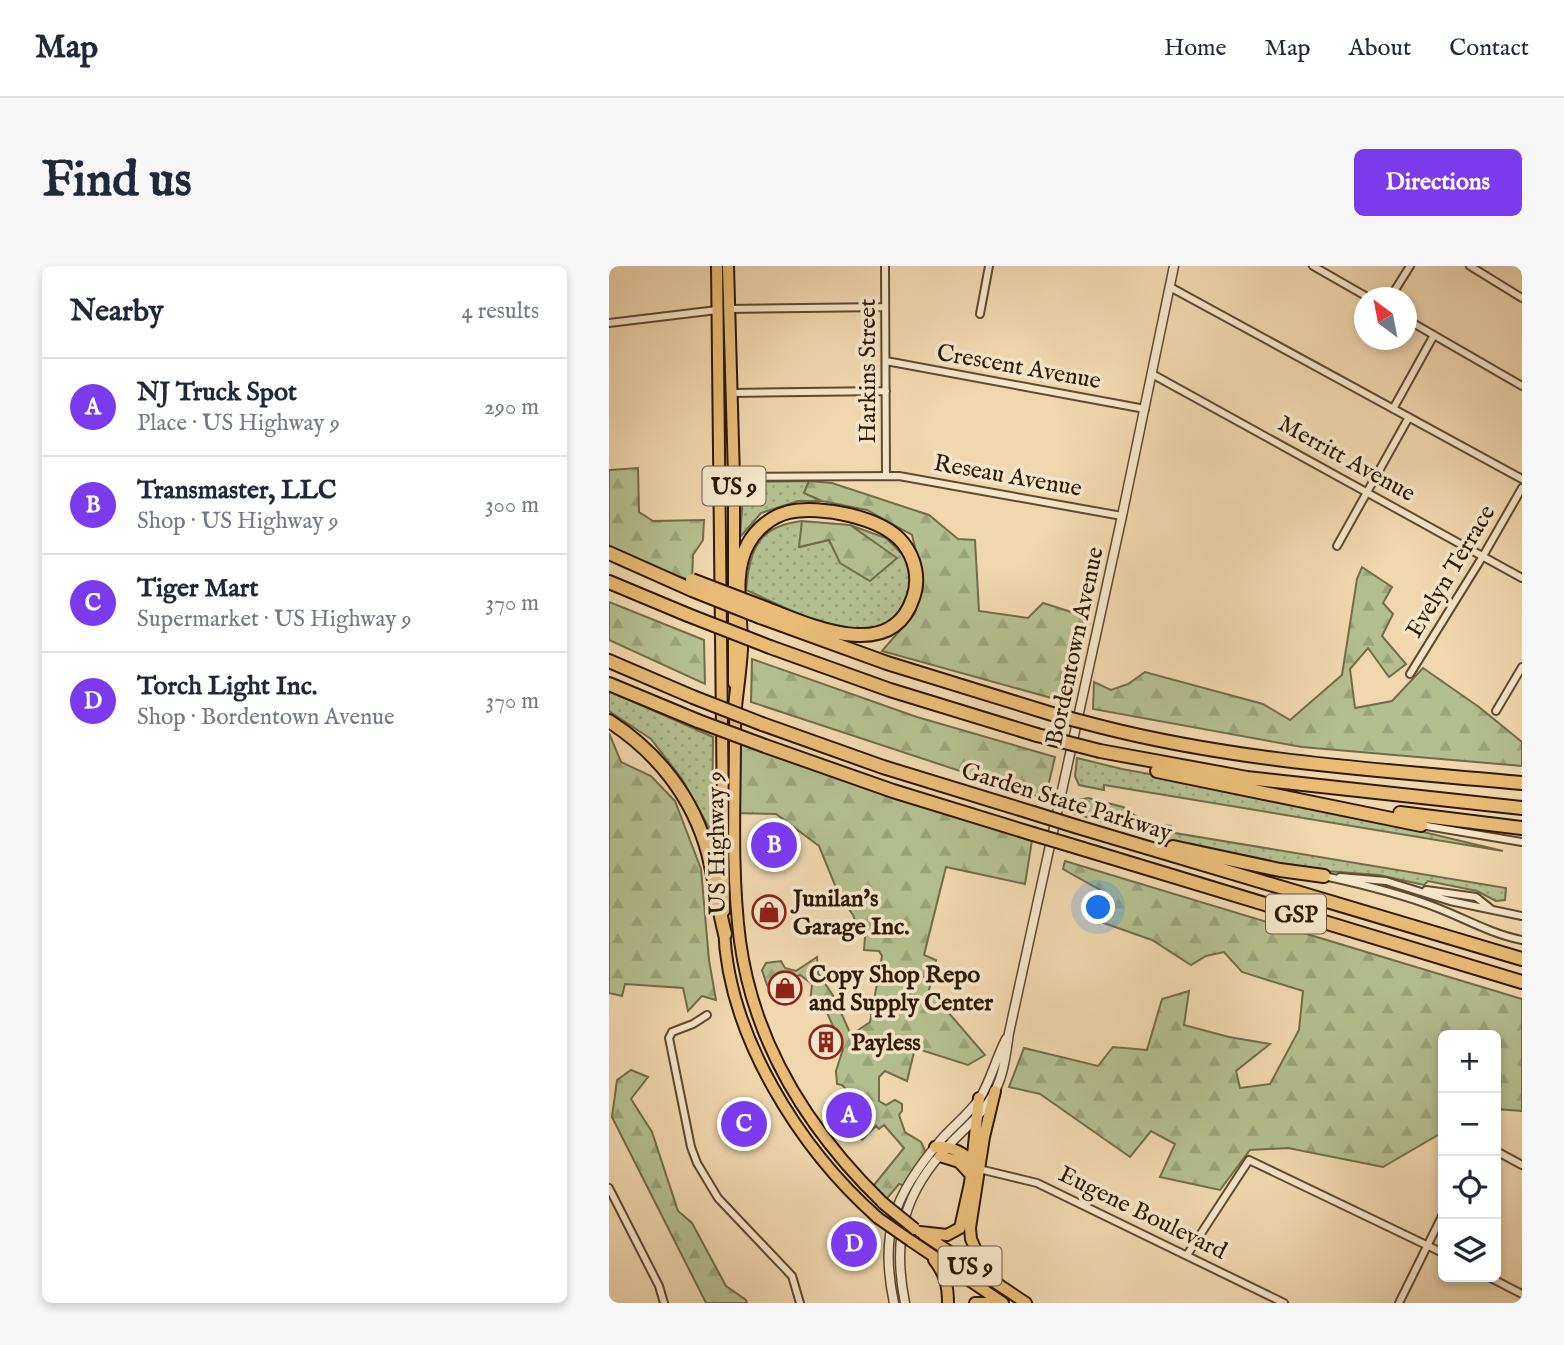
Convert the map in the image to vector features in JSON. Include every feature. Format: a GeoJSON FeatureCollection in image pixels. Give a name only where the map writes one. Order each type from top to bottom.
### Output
{"type":"FeatureCollection","features":[{"type":"Feature","properties":{"kind":"highway","name":"US Highway 9"},"geometry":{"type":"LineString","coordinates":[[717,266],[732,393],[732,649],[737,914],[743,957],[755,1008],[776,1061],[801,1106],[835,1153],[883,1203],[1025,1303]]}},
{"type":"Feature","properties":{"kind":"highway","name":"US Highway 9"},"geometry":{"type":"LineString","coordinates":[[728,266],[723,309],[725,934],[729,967],[754,1049],[778,1097],[829,1170],[878,1218],[1003,1303]]}},
{"type":"Feature","properties":{"kind":"highway"},"geometry":{"type":"LineString","coordinates":[[735,707],[741,650],[740,568],[746,546],[764,525],[781,514],[795,511],[821,510],[846,514],[893,534],[904,543],[913,562],[916,590],[908,610],[894,625],[875,635],[861,636],[834,631],[760,612]]}},
{"type":"Feature","properties":{"kind":"highway"},"geometry":{"type":"LineString","coordinates":[[609,553],[887,663],[1102,727],[1184,746],[1264,759],[1522,783]]}},
{"type":"Feature","properties":{"kind":"highway"},"geometry":{"type":"LineString","coordinates":[[609,582],[770,647],[915,699],[1100,751],[1272,782],[1522,808]]}},
{"type":"Feature","properties":{"kind":"highway","name":"Garden State Parkway"},"geometry":{"type":"LineString","coordinates":[[609,660],[692,697],[870,762],[1522,959]]}},
{"type":"Feature","properties":{"kind":"highway","name":"Garden State Parkway"},"geometry":{"type":"LineString","coordinates":[[609,684],[698,721],[893,791],[1522,982]]}},
{"type":"Feature","properties":{"kind":"highway"},"geometry":{"type":"LineString","coordinates":[[609,721],[657,760],[689,804],[709,856],[725,934]]}},
{"type":"Feature","properties":{"kind":"highway"},"geometry":{"type":"LineString","coordinates":[[1100,751],[1155,771],[1421,825]]}},
{"type":"Feature","properties":{"kind":"highway"},"geometry":{"type":"LineString","coordinates":[[1326,806],[1522,828]]}},
{"type":"Feature","properties":{"kind":"highway"},"geometry":{"type":"LineString","coordinates":[[1127,841],[1324,876]]}},
{"type":"Feature","properties":{"kind":"highway"},"geometry":{"type":"LineString","coordinates":[[918,1230],[947,1235],[960,1228],[995,1091]]}},
{"type":"Feature","properties":{"kind":"highway"},"geometry":{"type":"LineString","coordinates":[[979,1098],[970,1228],[971,1239],[988,1278]]}},
{"type":"Feature","properties":{"kind":"highway"},"geometry":{"type":"LineString","coordinates":[[941,1150],[974,1168]]}},
{"type":"Feature","properties":{"kind":"highway"},"geometry":{"type":"LineString","coordinates":[[928,1252],[942,1270],[948,1285],[948,1303]]}},
{"type":"Feature","properties":{"kind":"highway"},"geometry":{"type":"LineString","coordinates":[[975,1303],[993,1303]]}},
{"type":"Feature","properties":{"kind":"street","name":"Harkins Street"},"geometry":{"type":"LineString","coordinates":[[885,266],[886,476]]}},
{"type":"Feature","properties":{"kind":"street"},"geometry":{"type":"LineString","coordinates":[[981,314],[989,266]]}},
{"type":"Feature","properties":{"kind":"street","name":"Bordentown Avenue"},"geometry":{"type":"LineString","coordinates":[[894,1303],[887,1248],[891,1219],[906,1186],[978,1116],[995,1091],[1005,1063],[1009,1034],[1174,266]]}},
{"type":"Feature","properties":{"kind":"street"},"geometry":{"type":"LineString","coordinates":[[1313,266],[1354,289]]}},
{"type":"Feature","properties":{"kind":"street"},"geometry":{"type":"LineString","coordinates":[[1397,287],[1410,266]]}},
{"type":"Feature","properties":{"kind":"street"},"geometry":{"type":"LineString","coordinates":[[1470,266],[1522,298]]}},
{"type":"Feature","properties":{"kind":"street"},"geometry":{"type":"LineString","coordinates":[[1170,287],[1522,479]]}},
{"type":"Feature","properties":{"kind":"street"},"geometry":{"type":"LineString","coordinates":[[609,323],[723,309],[885,307]]}},
{"type":"Feature","properties":{"kind":"street"},"geometry":{"type":"LineString","coordinates":[[1417,325],[1522,386]]}},
{"type":"Feature","properties":{"kind":"street"},"geometry":{"type":"LineString","coordinates":[[1392,409],[1434,335]]}},
{"type":"Feature","properties":{"kind":"street","name":"Crescent Avenue"},"geometry":{"type":"LineString","coordinates":[[886,361],[1145,409]]}},
{"type":"Feature","properties":{"kind":"street","name":"Merritt Avenue"},"geometry":{"type":"LineString","coordinates":[[1152,374],[1522,578]]}},
{"type":"Feature","properties":{"kind":"street"},"geometry":{"type":"LineString","coordinates":[[732,393],[886,391]]}},
{"type":"Feature","properties":{"kind":"street"},"geometry":{"type":"LineString","coordinates":[[1338,546],[1409,417]]}},
{"type":"Feature","properties":{"kind":"street","name":"Reseau Avenue"},"geometry":{"type":"LineString","coordinates":[[734,477],[886,476],[919,479],[1122,516]]}},
{"type":"Feature","properties":{"kind":"street","name":"Evelyn Terrace"},"geometry":{"type":"LineString","coordinates":[[1409,674],[1522,488]]}},
{"type":"Feature","properties":{"kind":"street"},"geometry":{"type":"LineString","coordinates":[[1496,712],[1522,667]]}},
{"type":"Feature","properties":{"kind":"street"},"geometry":{"type":"LineString","coordinates":[[1421,825],[1522,842]]}},
{"type":"Feature","properties":{"kind":"street"},"geometry":{"type":"LineString","coordinates":[[1324,876],[1376,879],[1417,890],[1476,897],[1490,909],[1522,916]]}},
{"type":"Feature","properties":{"kind":"street"},"geometry":{"type":"LineString","coordinates":[[1324,876],[1402,895],[1491,932],[1522,940]]}},
{"type":"Feature","properties":{"kind":"street"},"geometry":{"type":"LineString","coordinates":[[706,1015],[693,1024],[672,1032],[669,1038],[694,1155],[718,1198],[792,1276],[800,1303]]}},
{"type":"Feature","properties":{"kind":"street","name":"Bordentown Avenue"},"geometry":{"type":"LineString","coordinates":[[905,1303],[899,1246],[902,1225],[923,1176],[979,1098],[1009,1034]]}},
{"type":"Feature","properties":{"kind":"street"},"geometry":{"type":"LineString","coordinates":[[1501,1154],[1522,1165]]}},
{"type":"Feature","properties":{"kind":"street"},"geometry":{"type":"LineString","coordinates":[[1187,1255],[1249,1160],[1438,1250]]}},
{"type":"Feature","properties":{"kind":"street","name":"Eugene Boulevard"},"geometry":{"type":"LineString","coordinates":[[974,1168],[1037,1183],[1284,1303]]}},
{"type":"Feature","properties":{"kind":"street"},"geometry":{"type":"LineString","coordinates":[[609,1188],[659,1286],[664,1303]]}},
{"type":"Feature","properties":{"kind":"street"},"geometry":{"type":"LineString","coordinates":[[1399,1303],[1441,1219]]}},
{"type":"Feature","properties":{"kind":"street"},"geometry":{"type":"LineString","coordinates":[[1499,1282],[1522,1294]]}},
{"type":"Feature","properties":{"kind":"green space"},"geometry":{"type":"Polygon","coordinates":[[[638,468],[639,512],[653,521],[704,520],[703,540],[693,555],[692,580],[644,568],[609,553],[609,470],[638,468]]]}},
{"type":"Feature","properties":{"kind":"green space"},"geometry":{"type":"Polygon","coordinates":[[[809,481],[804,493],[822,501],[798,501],[761,513],[740,537],[744,482],[809,481]]]}},
{"type":"Feature","properties":{"kind":"green space"},"geometry":{"type":"Polygon","coordinates":[[[809,481],[832,483],[929,515],[958,539],[975,540],[979,611],[1028,618],[1043,603],[1090,618],[1066,702],[882,651],[915,613],[922,577],[912,535],[867,510],[822,501],[804,493],[809,481]]]}},
{"type":"Feature","properties":{"kind":"green space"},"geometry":{"type":"Polygon","coordinates":[[[802,521],[800,547],[829,540],[896,558],[850,525],[886,538],[907,559],[911,589],[898,613],[883,626],[851,630],[823,625],[746,590],[750,563],[759,542],[775,528],[802,521]]]}},
{"type":"Feature","properties":{"kind":"green space"},"geometry":{"type":"Polygon","coordinates":[[[802,521],[850,525],[897,558],[870,581],[840,563],[829,540],[799,547],[802,521]]]}},
{"type":"Feature","properties":{"kind":"green space"},"geometry":{"type":"Polygon","coordinates":[[[1362,567],[1392,587],[1383,603],[1393,614],[1382,636],[1406,664],[1389,677],[1368,648],[1350,669],[1355,708],[1392,701],[1423,668],[1479,707],[1522,742],[1522,766],[1302,747],[1093,709],[1094,682],[1111,690],[1128,684],[1145,672],[1263,704],[1290,720],[1342,675],[1357,579],[1362,567]]]}},
{"type":"Feature","properties":{"kind":"green space"},"geometry":{"type":"Polygon","coordinates":[[[609,602],[704,640],[705,684],[609,640],[609,602]]]}},
{"type":"Feature","properties":{"kind":"green space"},"geometry":{"type":"Polygon","coordinates":[[[752,659],[917,717],[1055,757],[1045,799],[751,702],[752,659]]]}},
{"type":"Feature","properties":{"kind":"green space"},"geometry":{"type":"Polygon","coordinates":[[[609,691],[713,737],[712,833],[682,779],[651,739],[609,711],[609,691]]]}},
{"type":"Feature","properties":{"kind":"green space"},"geometry":{"type":"Polygon","coordinates":[[[609,733],[621,762],[651,776],[675,801],[701,869],[709,960],[716,1000],[702,996],[688,1011],[683,988],[625,984],[622,996],[609,993],[609,733]]]}},
{"type":"Feature","properties":{"kind":"green space"},"geometry":{"type":"Polygon","coordinates":[[[735,734],[1033,834],[1025,884],[946,867],[924,955],[936,960],[929,990],[985,1055],[968,1065],[915,1048],[907,1081],[885,1071],[879,1077],[879,1101],[886,1105],[895,1100],[902,1104],[899,1115],[905,1132],[921,1142],[928,1157],[906,1186],[899,1184],[883,1203],[870,1190],[904,1148],[884,1125],[879,1129],[876,1126],[862,1140],[855,1134],[875,1115],[852,1089],[837,1084],[836,1071],[843,1049],[825,1008],[810,1003],[812,984],[800,975],[790,979],[780,991],[772,991],[762,970],[766,963],[781,961],[785,968],[796,971],[817,957],[818,973],[834,997],[851,1035],[870,1022],[882,956],[879,951],[864,950],[865,937],[839,895],[819,846],[776,814],[735,813],[735,734]]]}},
{"type":"Feature","properties":{"kind":"green space"},"geometry":{"type":"Polygon","coordinates":[[[1077,758],[1285,799],[1503,851],[1104,785],[1104,790],[1079,785],[1075,776],[1077,758]]]}},
{"type":"Feature","properties":{"kind":"green space"},"geometry":{"type":"Polygon","coordinates":[[[1088,798],[1123,807],[1153,824],[1171,826],[1175,833],[1506,888],[1505,900],[1496,901],[1477,891],[1428,881],[1424,885],[1379,875],[1265,862],[1176,843],[1066,811],[1074,801],[1088,798]]]}},
{"type":"Feature","properties":{"kind":"green space"},"geometry":{"type":"Polygon","coordinates":[[[1065,861],[1522,999],[1522,1111],[1501,1109],[1501,1030],[1438,1030],[1438,1135],[1383,1167],[1288,1148],[1250,1150],[1220,1190],[1160,1177],[1175,1144],[1151,1131],[1130,1157],[1040,1094],[1009,1087],[1024,1048],[1098,1066],[1113,1047],[1147,1050],[1162,999],[1189,991],[1184,1025],[1270,1044],[1236,1071],[1240,1088],[1270,1084],[1299,1030],[1303,991],[1242,972],[1224,952],[1206,956],[1191,965],[1152,940],[1098,921],[1100,890],[1063,869],[1065,861]]]}},
{"type":"Feature","properties":{"kind":"green space"},"geometry":{"type":"Polygon","coordinates":[[[631,1070],[648,1077],[631,1099],[652,1132],[678,1211],[692,1223],[726,1286],[747,1303],[706,1303],[612,1117],[617,1080],[631,1070]]]}},
{"type":"Feature","properties":{"kind":"place","name":"Transmaster, LLC"},"geometry":{"type":"Point","coordinates":[774,845]}},
{"type":"Feature","properties":{"kind":"place","name":"Junilan's Garage Inc."},"geometry":{"type":"Point","coordinates":[769,912]}},
{"type":"Feature","properties":{"kind":"place","name":"Copy Shop Repo and Supply Center"},"geometry":{"type":"Point","coordinates":[785,988]}},
{"type":"Feature","properties":{"kind":"place","name":"Payless"},"geometry":{"type":"Point","coordinates":[826,1042]}},
{"type":"Feature","properties":{"kind":"place","name":"NJ Truck Spot"},"geometry":{"type":"Point","coordinates":[849,1115]}},
{"type":"Feature","properties":{"kind":"place","name":"Tiger Mart"},"geometry":{"type":"Point","coordinates":[744,1124]}},
{"type":"Feature","properties":{"kind":"place","name":"Torch Light Inc."},"geometry":{"type":"Point","coordinates":[854,1244]}}]}
